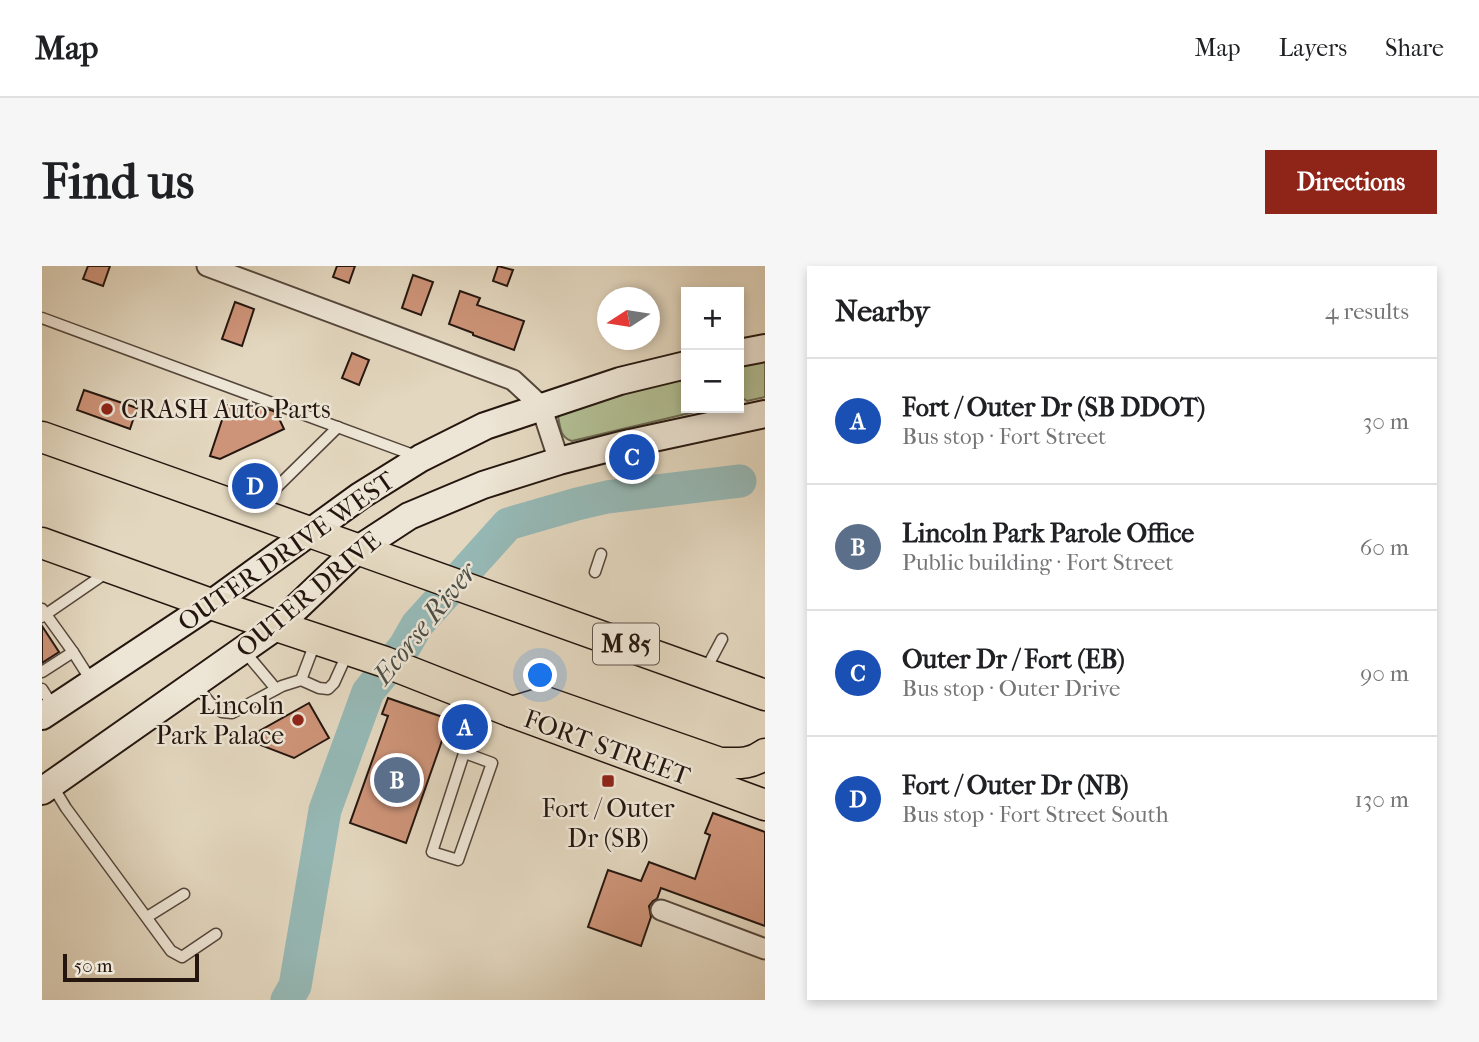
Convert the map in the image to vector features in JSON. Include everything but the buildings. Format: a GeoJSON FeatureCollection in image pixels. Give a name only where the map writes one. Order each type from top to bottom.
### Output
{"type":"FeatureCollection","features":[{"type":"Feature","properties":{"kind":"main road"},"geometry":{"type":"LineString","coordinates":[[744,352],[765,348]]}},
{"type":"Feature","properties":{"kind":"main road","name":"OUTER DRIVE WEST"},"geometry":{"type":"LineString","coordinates":[[46,704],[92,683],[211,604],[360,496],[421,458],[485,426],[541,406],[620,381],[681,366]]}},
{"type":"Feature","properties":{"kind":"main road","name":"OUTER DRIVE"},"geometry":{"type":"LineString","coordinates":[[47,788],[277,626],[357,550],[409,516],[483,485],[559,461],[734,414],[765,414]]}},
{"type":"Feature","properties":{"kind":"main road","name":"M 85"},"geometry":{"type":"LineString","coordinates":[[42,437],[489,595],[764,696]]}},
{"type":"Feature","properties":{"kind":"main road","name":"FORT STREET"},"geometry":{"type":"LineString","coordinates":[[42,543],[409,671],[765,805]]}},
{"type":"Feature","properties":{"kind":"main road"},"geometry":{"type":"LineString","coordinates":[[512,712],[545,702],[720,763],[740,764],[755,761],[765,754]]}},
{"type":"Feature","properties":{"kind":"street"},"geometry":{"type":"LineString","coordinates":[[207,266],[513,380],[541,406],[559,461]]}},
{"type":"Feature","properties":{"kind":"street"},"geometry":{"type":"LineString","coordinates":[[661,910],[765,949]]}},
{"type":"Feature","properties":{"kind":"lane"},"geometry":{"type":"LineString","coordinates":[[42,318],[421,458]]}},
{"type":"Feature","properties":{"kind":"lane"},"geometry":{"type":"LineString","coordinates":[[262,516],[277,487],[338,427]]}},
{"type":"Feature","properties":{"kind":"lane"},"geometry":{"type":"LineString","coordinates":[[595,572],[601,554]]}},
{"type":"Feature","properties":{"kind":"lane"},"geometry":{"type":"LineString","coordinates":[[92,683],[72,652],[55,636],[43,613],[113,568]]}},
{"type":"Feature","properties":{"kind":"lane"},"geometry":{"type":"LineString","coordinates":[[301,680],[317,639]]}},
{"type":"Feature","properties":{"kind":"lane"},"geometry":{"type":"LineString","coordinates":[[704,673],[722,639]]}},
{"type":"Feature","properties":{"kind":"lane"},"geometry":{"type":"LineString","coordinates":[[243,650],[276,689]]}},
{"type":"Feature","properties":{"kind":"lane"},"geometry":{"type":"LineString","coordinates":[[42,672],[72,652]]}},
{"type":"Feature","properties":{"kind":"lane"},"geometry":{"type":"LineString","coordinates":[[195,684],[211,704],[222,712],[232,713],[276,689],[301,680],[328,689],[358,653]]}},
{"type":"Feature","properties":{"kind":"lane"},"geometry":{"type":"LineString","coordinates":[[465,753],[492,763],[458,860],[432,852],[482,700]]}},
{"type":"Feature","properties":{"kind":"lane"},"geometry":{"type":"LineString","coordinates":[[47,788],[74,818],[171,951],[181,957],[216,934]]}},
{"type":"Feature","properties":{"kind":"lane"},"geometry":{"type":"LineString","coordinates":[[147,918],[184,894]]}},
{"type":"Feature","properties":{"kind":"green space"},"geometry":{"type":"Polygon","coordinates":[[[765,358],[765,397],[747,401],[744,399],[744,364],[765,358]]]}},
{"type":"Feature","properties":{"kind":"green space"},"geometry":{"type":"Polygon","coordinates":[[[681,378],[681,413],[690,413],[572,441],[561,431],[558,416],[564,409],[681,378]]]}},
{"type":"Feature","properties":{"kind":"waterway","name":"Ecorse River"},"geometry":{"type":"LineString","coordinates":[[287,1000],[295,986],[325,810],[368,692],[405,646],[417,625],[508,524],[607,497],[740,481]]}},
{"type":"Feature","properties":{"kind":"place","name":"CRASH Auto Parts"},"geometry":{"type":"Point","coordinates":[107,409]}},
{"type":"Feature","properties":{"kind":"place","name":"Outer Dr / Fort (EB)"},"geometry":{"type":"Point","coordinates":[632,457]}},
{"type":"Feature","properties":{"kind":"place","name":"Fort / Outer Dr (NB)"},"geometry":{"type":"Point","coordinates":[255,486]}},
{"type":"Feature","properties":{"kind":"place","name":"Lincoln Park Palace"},"geometry":{"type":"Point","coordinates":[298,720]}},
{"type":"Feature","properties":{"kind":"place","name":"Fort / Outer Dr (SB DDOT)"},"geometry":{"type":"Point","coordinates":[465,727]}},
{"type":"Feature","properties":{"kind":"place","name":"Lincoln Park Parole Office"},"geometry":{"type":"Point","coordinates":[397,780]}},
{"type":"Feature","properties":{"kind":"place","name":"Fort / Outer Dr (SB)"},"geometry":{"type":"Point","coordinates":[608,781]}}]}
